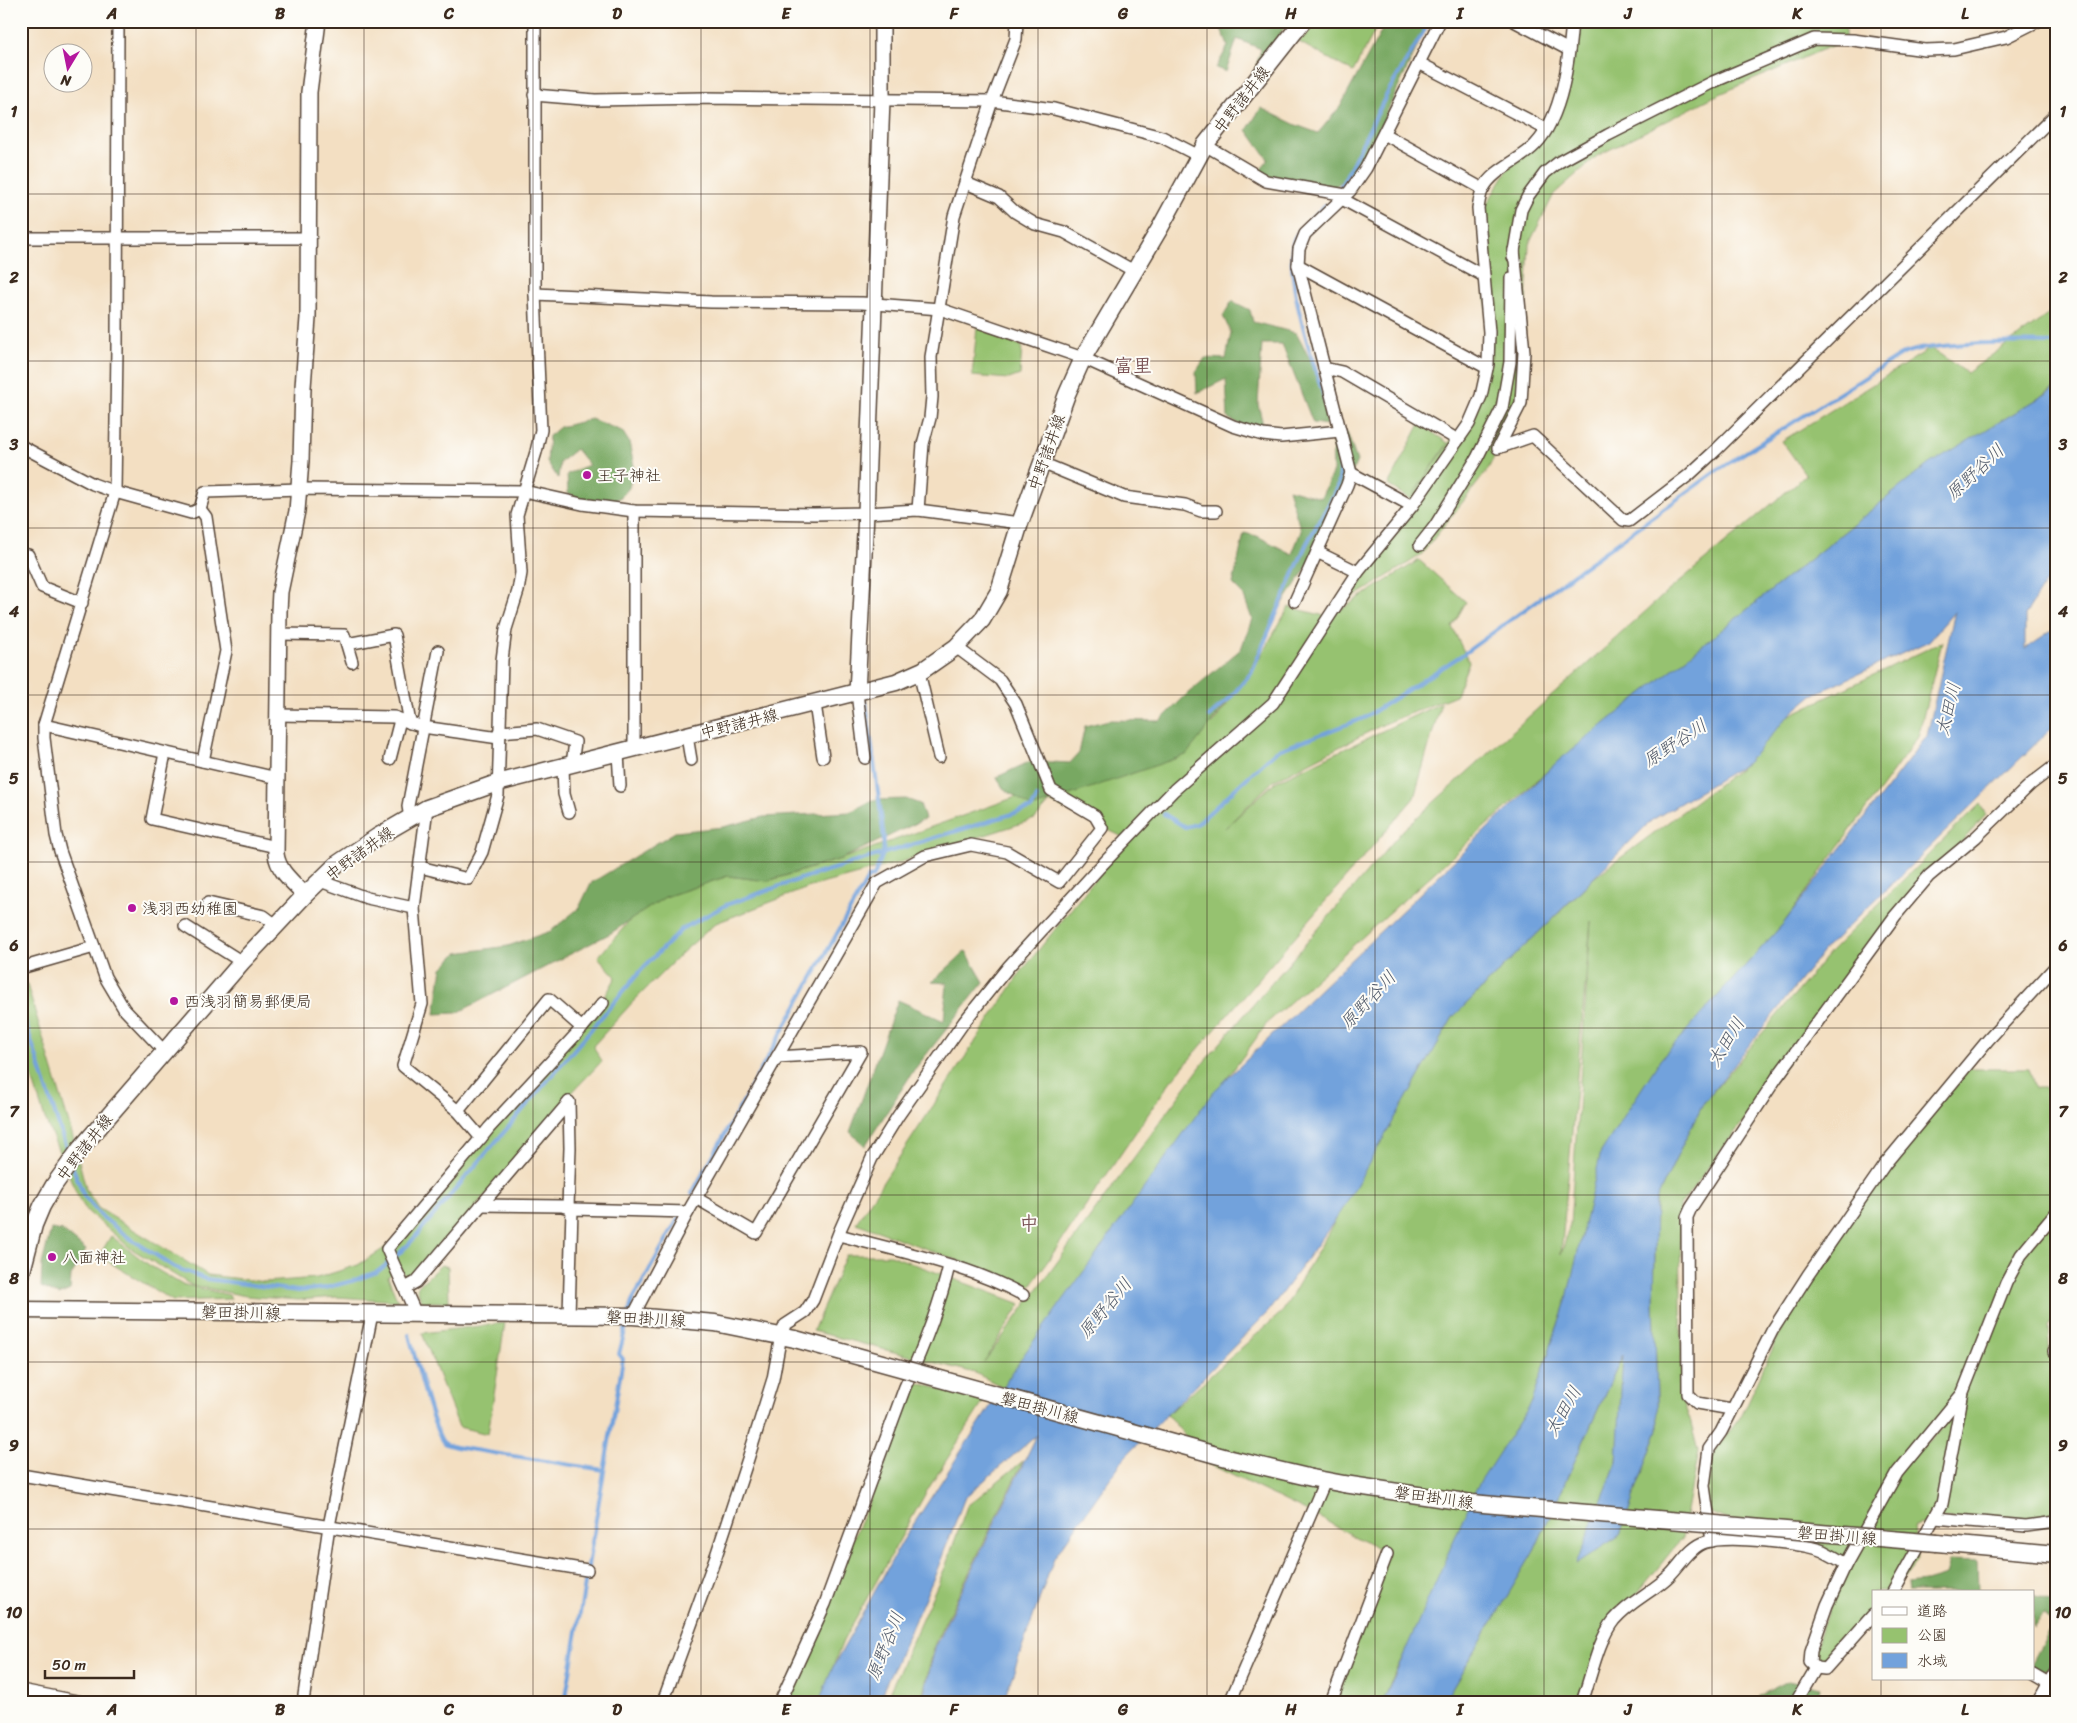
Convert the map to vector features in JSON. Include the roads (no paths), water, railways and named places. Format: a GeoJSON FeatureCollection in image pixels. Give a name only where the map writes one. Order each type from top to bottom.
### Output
{"type":"FeatureCollection","features":[{"type":"Feature","properties":{"kind":"main road","name":"中野諸井線"},"geometry":{"type":"LineString","coordinates":[[21,1275],[27,1222],[80,1150],[276,925],[337,864],[377,837],[427,808],[497,783],[618,754],[896,682],[920,672],[956,647],[982,620],[999,591],[1020,523],[1067,394],[1083,358],[1202,151],[1303,21]]}},
{"type":"Feature","properties":{"kind":"main road","name":"磐田掛川線"},"geometry":{"type":"LineString","coordinates":[[21,1310],[632,1316],[715,1323],[788,1337],[1227,1458],[1344,1484],[1472,1503],[2056,1554]]}},
{"type":"Feature","properties":{"kind":"street"},"geometry":{"type":"LineString","coordinates":[[118,21],[115,492],[44,725],[44,738],[56,835],[60,851],[105,977],[124,1009],[164,1052]]}},
{"type":"Feature","properties":{"kind":"street"},"geometry":{"type":"LineString","coordinates":[[305,895],[281,870],[277,863],[278,634],[280,592],[300,488],[308,318],[308,92],[318,21]]}},
{"type":"Feature","properties":{"kind":"street"},"geometry":{"type":"LineString","coordinates":[[420,867],[468,879],[482,852],[498,795],[502,660],[506,629],[522,573],[517,515],[541,430],[535,294],[535,21]]}},
{"type":"Feature","properties":{"kind":"street"},"geometry":{"type":"LineString","coordinates":[[866,758],[857,693],[882,100],[882,21]]}},
{"type":"Feature","properties":{"kind":"street"},"geometry":{"type":"LineString","coordinates":[[918,510],[923,444],[930,418],[932,397],[931,357],[954,216],[992,101],[1016,39],[1016,21]]}},
{"type":"Feature","properties":{"kind":"street"},"geometry":{"type":"LineString","coordinates":[[1295,602],[1351,473],[1337,431],[1324,368],[1298,266],[1299,249],[1305,234],[1344,197],[1366,168],[1440,21]]}},
{"type":"Feature","properties":{"kind":"street"},"geometry":{"type":"LineString","coordinates":[[1514,21],[1570,50]]}},
{"type":"Feature","properties":{"kind":"street"},"geometry":{"type":"LineString","coordinates":[[663,1702],[716,1556],[788,1337],[785,1325],[805,1312],[813,1300],[872,1158],[898,1116],[964,1022],[1009,966],[1174,790],[1272,703],[1358,572],[1412,506],[1469,424],[1481,396],[1487,368],[1489,332],[1478,208],[1483,189],[1498,172],[1522,157],[1536,144],[1546,129],[1555,111],[1563,82],[1570,50],[1572,21]]}},
{"type":"Feature","properties":{"kind":"street"},"geometry":{"type":"LineString","coordinates":[[1420,545],[1435,526],[1477,458],[1502,408],[1510,362],[1511,280],[1521,210],[1544,173],[1559,162],[1714,82],[1725,79],[1814,39],[1852,40],[1925,50],[1954,49],[2006,37],[2038,21]]}},
{"type":"Feature","properties":{"kind":"street"},"geometry":{"type":"LineString","coordinates":[[1419,63],[1546,129]]}},
{"type":"Feature","properties":{"kind":"street"},"geometry":{"type":"LineString","coordinates":[[534,95],[595,100],[704,98],[992,101],[1054,110],[1162,137],[1202,151],[1266,181],[1344,197],[1484,276]]}},
{"type":"Feature","properties":{"kind":"street"},"geometry":{"type":"LineString","coordinates":[[1514,250],[1524,352],[1521,403],[1498,448],[1533,436],[1623,520],[1629,521],[1689,475],[1716,450],[2056,114]]}},
{"type":"Feature","properties":{"kind":"street"},"geometry":{"type":"LineString","coordinates":[[1384,134],[1483,189]]}},
{"type":"Feature","properties":{"kind":"street"},"geometry":{"type":"LineString","coordinates":[[966,183],[999,197],[1015,212],[1035,224],[1064,232],[1134,271]]}},
{"type":"Feature","properties":{"kind":"street"},"geometry":{"type":"LineString","coordinates":[[21,238],[308,238]]}},
{"type":"Feature","properties":{"kind":"street"},"geometry":{"type":"LineString","coordinates":[[1298,266],[1487,368]]}},
{"type":"Feature","properties":{"kind":"street"},"geometry":{"type":"LineString","coordinates":[[535,294],[711,302],[874,304],[940,309],[1083,358],[1242,428],[1282,438],[1337,431]]}},
{"type":"Feature","properties":{"kind":"street"},"geometry":{"type":"LineString","coordinates":[[1324,368],[1342,372],[1458,440]]}},
{"type":"Feature","properties":{"kind":"street"},"geometry":{"type":"LineString","coordinates":[[21,446],[93,484],[191,513],[200,509],[205,492],[300,488],[524,491],[582,504],[634,511],[866,513],[918,510],[1020,523]]}},
{"type":"Feature","properties":{"kind":"street"},"geometry":{"type":"LineString","coordinates":[[1042,463],[1124,497],[1185,505],[1201,511],[1216,511]]}},
{"type":"Feature","properties":{"kind":"street"},"geometry":{"type":"LineString","coordinates":[[1351,473],[1412,506]]}},
{"type":"Feature","properties":{"kind":"street"},"geometry":{"type":"LineString","coordinates":[[200,509],[206,517],[226,651],[203,761]]}},
{"type":"Feature","properties":{"kind":"street"},"geometry":{"type":"LineString","coordinates":[[634,511],[634,749]]}},
{"type":"Feature","properties":{"kind":"street"},"geometry":{"type":"LineString","coordinates":[[1317,552],[1358,572]]}},
{"type":"Feature","properties":{"kind":"street"},"geometry":{"type":"LineString","coordinates":[[21,554],[28,556],[42,588],[82,603]]}},
{"type":"Feature","properties":{"kind":"street"},"geometry":{"type":"LineString","coordinates":[[278,634],[344,635],[352,662]]}},
{"type":"Feature","properties":{"kind":"street"},"geometry":{"type":"LineString","coordinates":[[347,644],[394,635],[405,721],[390,758]]}},
{"type":"Feature","properties":{"kind":"street"},"geometry":{"type":"LineString","coordinates":[[632,1316],[688,1212],[877,883],[925,856],[971,845],[1007,852],[1059,882],[1102,828],[1095,816],[1051,790],[1016,704],[1000,680],[956,647]]}},
{"type":"Feature","properties":{"kind":"street"},"geometry":{"type":"LineString","coordinates":[[410,818],[408,806],[438,651]]}},
{"type":"Feature","properties":{"kind":"street"},"geometry":{"type":"LineString","coordinates":[[920,672],[940,757]]}},
{"type":"Feature","properties":{"kind":"street"},"geometry":{"type":"LineString","coordinates":[[815,704],[823,757]]}},
{"type":"Feature","properties":{"kind":"street"},"geometry":{"type":"LineString","coordinates":[[278,715],[378,716],[405,721],[423,727],[499,735],[537,729],[575,742],[568,766],[564,794],[569,812]]}},
{"type":"Feature","properties":{"kind":"street"},"geometry":{"type":"LineString","coordinates":[[44,725],[277,778]]}},
{"type":"Feature","properties":{"kind":"street"},"geometry":{"type":"LineString","coordinates":[[687,736],[691,760]]}},
{"type":"Feature","properties":{"kind":"street"},"geometry":{"type":"LineString","coordinates":[[165,753],[152,819],[276,847]]}},
{"type":"Feature","properties":{"kind":"street"},"geometry":{"type":"LineString","coordinates":[[618,754],[620,786]]}},
{"type":"Feature","properties":{"kind":"street"},"geometry":{"type":"LineString","coordinates":[[1731,1409],[1697,1403],[1688,1394],[1688,1217],[1691,1208],[1777,1077],[1897,913],[1929,876],[1976,836],[2031,784],[2056,764]]}},
{"type":"Feature","properties":{"kind":"street"},"geometry":{"type":"LineString","coordinates":[[427,808],[414,908],[422,1004],[404,1066],[458,1111],[482,1138]]}},
{"type":"Feature","properties":{"kind":"street"},"geometry":{"type":"LineString","coordinates":[[320,881],[367,898],[414,908]]}},
{"type":"Feature","properties":{"kind":"street"},"geometry":{"type":"LineString","coordinates":[[208,903],[264,916],[276,925]]}},
{"type":"Feature","properties":{"kind":"street"},"geometry":{"type":"LineString","coordinates":[[185,926],[242,962]]}},
{"type":"Feature","properties":{"kind":"street"},"geometry":{"type":"LineString","coordinates":[[21,968],[94,947]]}},
{"type":"Feature","properties":{"kind":"street"},"geometry":{"type":"LineString","coordinates":[[1712,1541],[1704,1486],[1709,1449],[1721,1432],[1772,1331],[1808,1275],[1885,1164],[1988,1040],[2056,966]]}},
{"type":"Feature","properties":{"kind":"street"},"geometry":{"type":"LineString","coordinates":[[458,1111],[549,999],[582,1028]]}},
{"type":"Feature","properties":{"kind":"street"},"geometry":{"type":"LineString","coordinates":[[416,1314],[387,1249],[489,1128],[603,1003]]}},
{"type":"Feature","properties":{"kind":"street"},"geometry":{"type":"LineString","coordinates":[[696,1198],[756,1234],[861,1052],[777,1057]]}},
{"type":"Feature","properties":{"kind":"street"},"geometry":{"type":"LineString","coordinates":[[405,1288],[416,1282],[569,1102],[569,1315]]}},
{"type":"Feature","properties":{"kind":"street"},"geometry":{"type":"LineString","coordinates":[[482,1205],[562,1206],[570,1208],[688,1212]]}},
{"type":"Feature","properties":{"kind":"street"},"geometry":{"type":"LineString","coordinates":[[1894,1590],[1942,1504],[1963,1392],[2006,1283],[2021,1256],[2056,1213]]}},
{"type":"Feature","properties":{"kind":"street"},"geometry":{"type":"LineString","coordinates":[[839,1235],[949,1266],[1008,1287],[1023,1295]]}},
{"type":"Feature","properties":{"kind":"street"},"geometry":{"type":"LineString","coordinates":[[780,1702],[825,1604],[905,1387],[942,1299],[949,1266]]}},
{"type":"Feature","properties":{"kind":"street"},"geometry":{"type":"LineString","coordinates":[[303,1702],[330,1526],[372,1314]]}},
{"type":"Feature","properties":{"kind":"street"},"geometry":{"type":"LineString","coordinates":[[1872,1616],[1825,1669],[1816,1668],[1810,1662],[1811,1650],[1827,1605],[1846,1564],[1897,1473],[1963,1392]]}},
{"type":"Feature","properties":{"kind":"street"},"geometry":{"type":"LineString","coordinates":[[21,1475],[588,1570]]}},
{"type":"Feature","properties":{"kind":"street"},"geometry":{"type":"LineString","coordinates":[[1230,1702],[1318,1479]]}},
{"type":"Feature","properties":{"kind":"street"},"geometry":{"type":"LineString","coordinates":[[1935,1518],[2026,1526],[2056,1522]]}},
{"type":"Feature","properties":{"kind":"street"},"geometry":{"type":"LineString","coordinates":[[1582,1702],[1602,1644],[1614,1621],[1632,1603],[1668,1577],[1704,1542],[1722,1539],[1788,1544],[1821,1550],[1846,1564]]}},
{"type":"Feature","properties":{"kind":"street"},"geometry":{"type":"LineString","coordinates":[[1331,1702],[1387,1554]]}},
{"type":"Feature","properties":{"kind":"street"},"geometry":{"type":"LineString","coordinates":[[1796,1702],[1816,1668]]}},
{"type":"Feature","properties":{"kind":"street"},"geometry":{"type":"LineString","coordinates":[[2034,1675],[2053,1680],[2041,1702]]}},
{"type":"Feature","properties":{"kind":"street"},"geometry":{"type":"LineString","coordinates":[[21,1690],[82,1702]]}},
{"type":"Feature","properties":{"kind":"water"},"geometry":{"type":"Polygon","coordinates":[[[2056,388],[2056,569],[2050,575],[2025,615],[2025,649],[2050,631],[2056,631],[2056,724],[1825,949],[1702,1105],[1656,1200],[1654,1302],[1658,1429],[1620,1535],[1576,1564],[1617,1462],[1623,1354],[1534,1551],[1446,1702],[1383,1702],[1477,1487],[1532,1402],[1567,1298],[1601,1152],[1660,1060],[1783,924],[1927,736],[1955,611],[1929,641],[1813,695],[1788,716],[1747,763],[1652,820],[1453,1017],[1341,1212],[1268,1312],[1125,1457],[1054,1558],[1003,1702],[922,1702],[936,1644],[1037,1435],[965,1497],[935,1575],[878,1702],[819,1702],[832,1669],[902,1542],[1025,1353],[1213,1092],[1558,761],[1929,464],[2056,388]]]}},
{"type":"Feature","properties":{"kind":"waterway"},"geometry":{"type":"LineString","coordinates":[[1339,190],[1388,92],[1430,21]]}},
{"type":"Feature","properties":{"kind":"waterway"},"geometry":{"type":"LineString","coordinates":[[1325,205],[1296,235],[1292,257],[1293,279],[1304,331],[1333,425]]}},
{"type":"Feature","properties":{"kind":"waterway"},"geometry":{"type":"LineString","coordinates":[[1164,814],[1185,827],[1197,824],[1276,751],[1364,718],[1462,655],[1719,469],[1899,356],[1910,351],[1957,345],[2056,343]]}},
{"type":"Feature","properties":{"kind":"waterway"},"geometry":{"type":"LineString","coordinates":[[1209,717],[1230,698],[1251,673],[1306,545],[1338,487],[1341,466],[1335,434]]}},
{"type":"Feature","properties":{"kind":"waterway"},"geometry":{"type":"LineString","coordinates":[[692,1193],[868,878],[874,876],[883,854],[884,838],[866,702]]}},
{"type":"Feature","properties":{"kind":"waterway"},"geometry":{"type":"LineString","coordinates":[[73,1168],[84,1196],[101,1216],[128,1237],[174,1267],[206,1279],[298,1291],[325,1288],[377,1272],[410,1243],[644,967],[682,929],[726,905],[800,879],[1032,808],[1037,797]]}},
{"type":"Feature","properties":{"kind":"waterway"},"geometry":{"type":"LineString","coordinates":[[21,1009],[69,1157]]}},
{"type":"Feature","properties":{"kind":"waterway"},"geometry":{"type":"LineString","coordinates":[[629,1313],[632,1301],[679,1217]]}},
{"type":"Feature","properties":{"kind":"waterway"},"geometry":{"type":"LineString","coordinates":[[565,1702],[623,1359],[619,1354],[628,1319]]}},
{"type":"Feature","properties":{"kind":"waterway"},"geometry":{"type":"LineString","coordinates":[[409,1335],[430,1410],[444,1443],[455,1447],[604,1470]]}},
{"type":"Feature","properties":{"kind":"place","name":"王子神社"},"geometry":{"type":"Point","coordinates":[587,475]}},
{"type":"Feature","properties":{"kind":"place","name":"浅羽西幼稚園"},"geometry":{"type":"Point","coordinates":[132,908]}},
{"type":"Feature","properties":{"kind":"place","name":"西浅羽簡易郵便局"},"geometry":{"type":"Point","coordinates":[174,1001]}},
{"type":"Feature","properties":{"kind":"place","name":"八面神社"},"geometry":{"type":"Point","coordinates":[52,1257]}},
{"type":"Feature","properties":{"kind":"district","name":"富里"},"geometry":{"type":"Point","coordinates":[1133,365]}},
{"type":"Feature","properties":{"kind":"district","name":"中"},"geometry":{"type":"Point","coordinates":[1029,1223]}},
{"type":"Feature","properties":{"kind":"water label","name":"原野谷川"},"geometry":{"type":"Point","coordinates":[1975,472]}},
{"type":"Feature","properties":{"kind":"water label","name":"太田川"},"geometry":{"type":"Point","coordinates":[1948,709]}},
{"type":"Feature","properties":{"kind":"water label","name":"原野谷川"},"geometry":{"type":"Point","coordinates":[1675,743]}},
{"type":"Feature","properties":{"kind":"water label","name":"原野谷川"},"geometry":{"type":"Point","coordinates":[1368,1000]}},
{"type":"Feature","properties":{"kind":"water label","name":"太田川"},"geometry":{"type":"Point","coordinates":[1726,1042]}},
{"type":"Feature","properties":{"kind":"water label","name":"原野谷川"},"geometry":{"type":"Point","coordinates":[1105,1308]}},
{"type":"Feature","properties":{"kind":"water label","name":"太田川"},"geometry":{"type":"Point","coordinates":[1563,1411]}},
{"type":"Feature","properties":{"kind":"water label","name":"原野谷川"},"geometry":{"type":"Point","coordinates":[885,1646]}}]}
